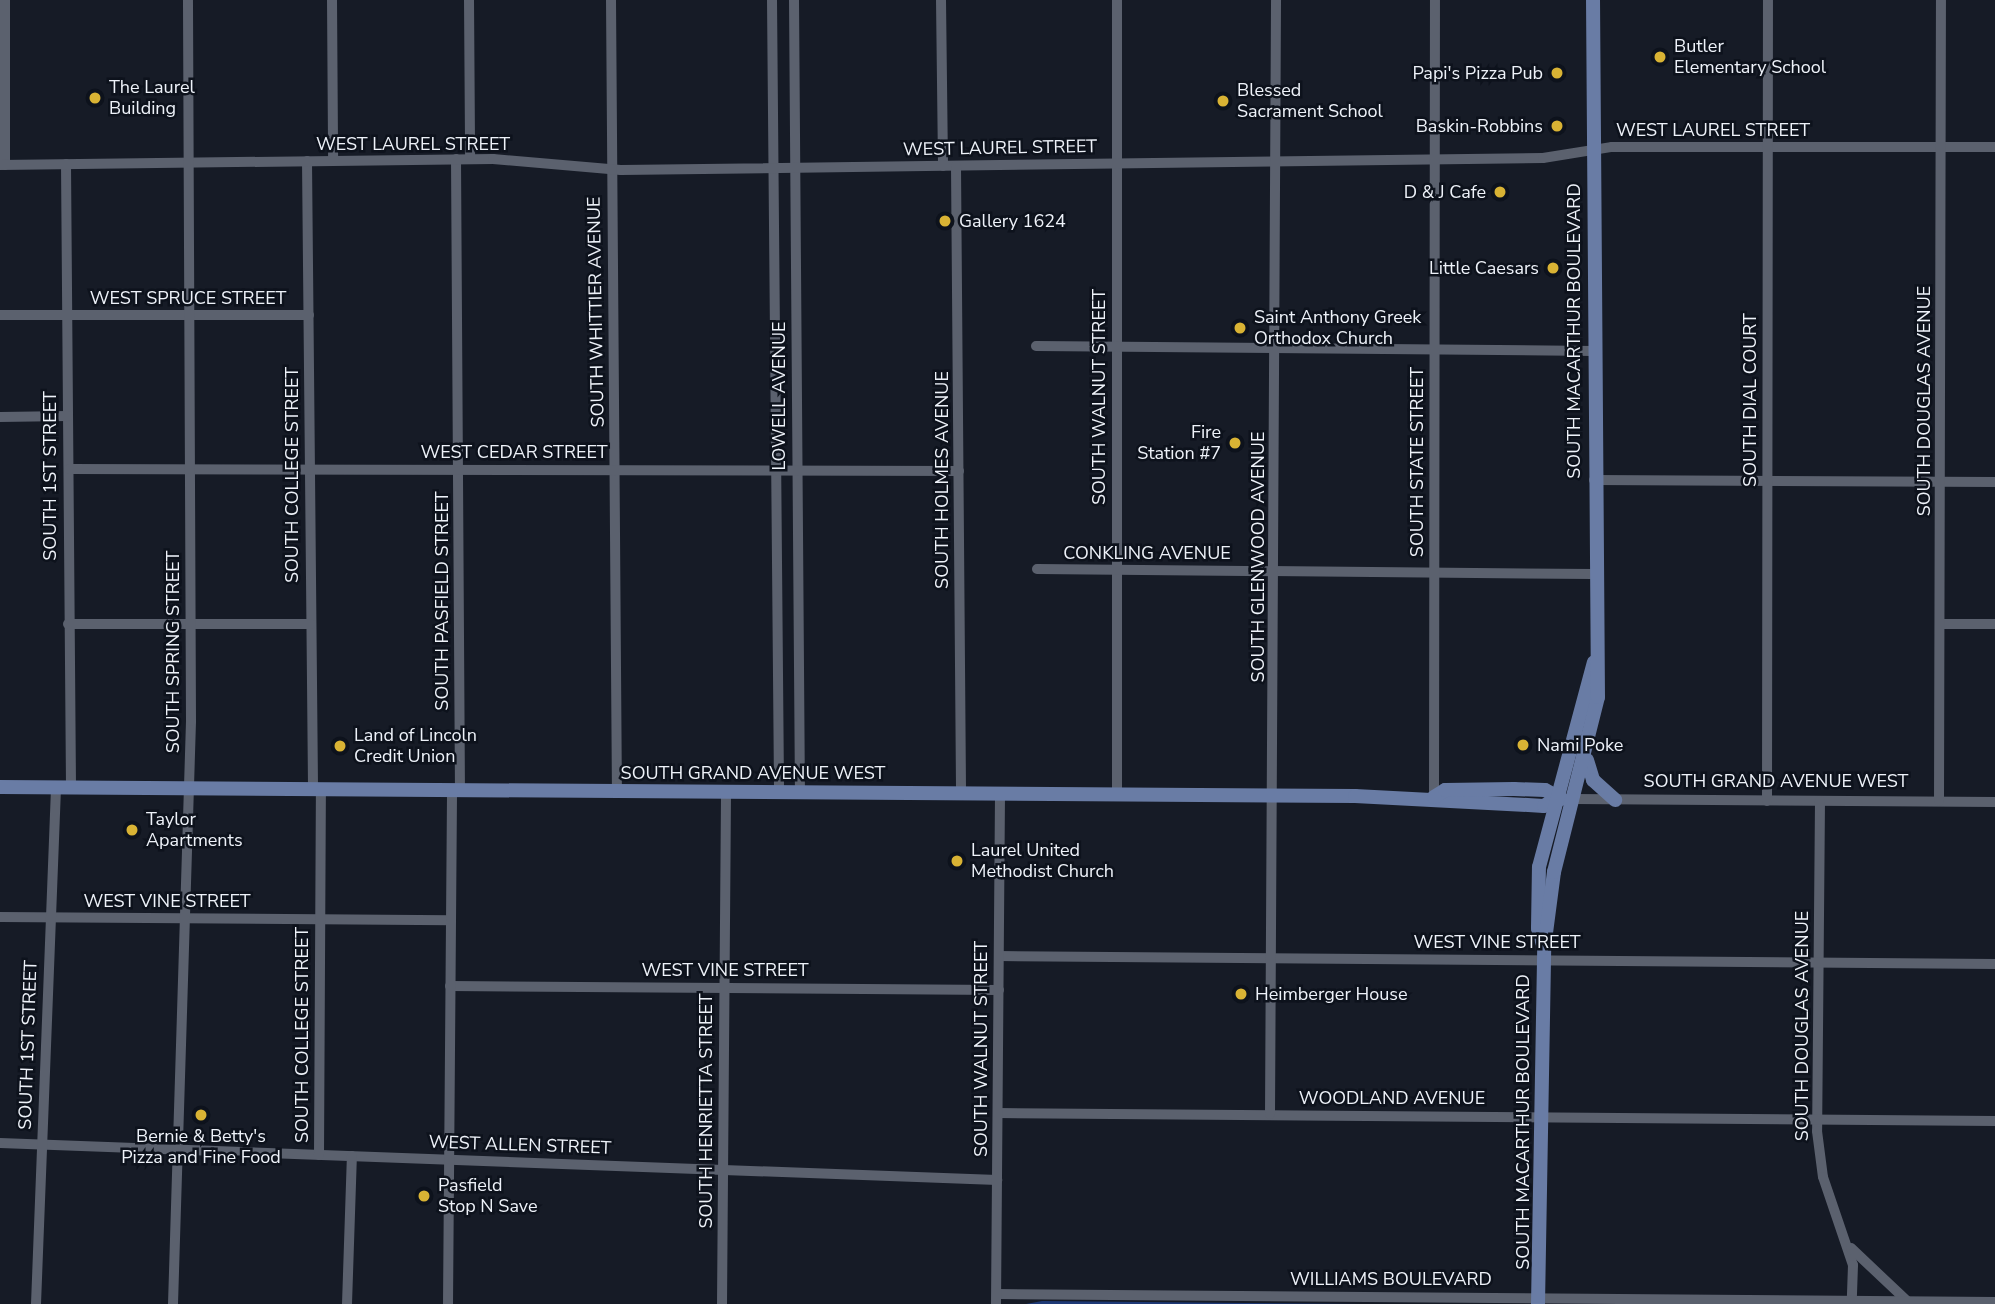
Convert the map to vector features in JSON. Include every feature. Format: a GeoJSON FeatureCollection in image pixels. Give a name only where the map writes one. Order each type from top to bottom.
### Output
{"type":"FeatureCollection","features":[{"type":"Feature","properties":{"kind":"main road","name":"SOUTH MACARTHUR BOULEVARD"},"geometry":{"type":"LineString","coordinates":[[1542,1302],[1544,954],[1554,872],[1587,758],[1598,697],[1594,662],[1593,573],[1593,0]]}},
{"type":"Feature","properties":{"kind":"main road","name":"SOUTH MACARTHUR BOULEVARD"},"geometry":{"type":"LineString","coordinates":[[1544,954],[1537,894],[1545,843],[1594,662]]}},
{"type":"Feature","properties":{"kind":"main road"},"geometry":{"type":"LineString","coordinates":[[1587,758],[1592,780],[1615,800]]}},
{"type":"Feature","properties":{"kind":"main road","name":"SOUTH GRAND AVENUE WEST"},"geometry":{"type":"LineString","coordinates":[[0,787],[1434,797],[1448,805],[1544,806],[1557,798]]}},
{"type":"Feature","properties":{"kind":"main road","name":"SOUTH GRAND AVENUE WEST"},"geometry":{"type":"LineString","coordinates":[[1434,797],[1445,790],[1524,789],[1545,790],[1557,798],[1574,799]]}},
{"type":"Feature","properties":{"kind":"main road"},"geometry":{"type":"LineString","coordinates":[[1502,805],[1538,818],[1545,843]]}},
{"type":"Feature","properties":{"kind":"street"},"geometry":{"type":"LineString","coordinates":[[3,165],[5,0]]}},
{"type":"Feature","properties":{"kind":"street","name":"SOUTH SPRING STREET"},"geometry":{"type":"LineString","coordinates":[[173,1304],[188,918],[190,788],[188,0]]}},
{"type":"Feature","properties":{"kind":"street"},"geometry":{"type":"LineString","coordinates":[[332,0],[333,160]]}},
{"type":"Feature","properties":{"kind":"street"},"geometry":{"type":"LineString","coordinates":[[469,0],[470,159]]}},
{"type":"Feature","properties":{"kind":"street","name":"SOUTH WHITTIER AVENUE"},"geometry":{"type":"LineString","coordinates":[[611,0],[617,791]]}},
{"type":"Feature","properties":{"kind":"street","name":"LOWELL AVENUE"},"geometry":{"type":"LineString","coordinates":[[772,0],[779,792]]}},
{"type":"Feature","properties":{"kind":"street","name":"LOWELL AVENUE"},"geometry":{"type":"LineString","coordinates":[[794,0],[800,792]]}},
{"type":"Feature","properties":{"kind":"street"},"geometry":{"type":"LineString","coordinates":[[941,0],[943,166]]}},
{"type":"Feature","properties":{"kind":"street","name":"SOUTH WALNUT STREET"},"geometry":{"type":"LineString","coordinates":[[1117,0],[1117,794]]}},
{"type":"Feature","properties":{"kind":"street","name":"SOUTH GLENWOOD AVENUE"},"geometry":{"type":"LineString","coordinates":[[1270,1115],[1275,796],[1276,0]]}},
{"type":"Feature","properties":{"kind":"street","name":"SOUTH STATE STREET"},"geometry":{"type":"LineString","coordinates":[[1434,797],[1435,0]]}},
{"type":"Feature","properties":{"kind":"street","name":"SOUTH DIAL COURT"},"geometry":{"type":"LineString","coordinates":[[1767,801],[1768,0]]}},
{"type":"Feature","properties":{"kind":"street","name":"SOUTH DOUGLAS AVENUE"},"geometry":{"type":"LineString","coordinates":[[1939,801],[1941,0]]}},
{"type":"Feature","properties":{"kind":"street","name":"WEST LAUREL STREET"},"geometry":{"type":"LineString","coordinates":[[3,165],[470,159],[612,170],[1434,160],[1593,153],[1612,147],[1995,148]]}},
{"type":"Feature","properties":{"kind":"street","name":"SOUTH PASFIELD STREET"},"geometry":{"type":"LineString","coordinates":[[448,1304],[451,920],[456,790],[456,159]]}},
{"type":"Feature","properties":{"kind":"street","name":"SOUTH COLLEGE STREET"},"geometry":{"type":"LineString","coordinates":[[307,161],[311,624],[320,920],[319,1155]]}},
{"type":"Feature","properties":{"kind":"street","name":"SOUTH 1ST STREET"},"geometry":{"type":"LineString","coordinates":[[36,1304],[51,917],[64,788],[69,469],[66,164]]}},
{"type":"Feature","properties":{"kind":"street","name":"SOUTH HOLMES AVENUE"},"geometry":{"type":"LineString","coordinates":[[956,166],[961,793]]}},
{"type":"Feature","properties":{"kind":"street","name":"WEST SPRUCE STREET"},"geometry":{"type":"LineString","coordinates":[[0,315],[309,315]]}},
{"type":"Feature","properties":{"kind":"street"},"geometry":{"type":"LineString","coordinates":[[1036,346],[1594,351]]}},
{"type":"Feature","properties":{"kind":"street"},"geometry":{"type":"LineString","coordinates":[[0,417],[68,416]]}},
{"type":"Feature","properties":{"kind":"street","name":"WEST CEDAR STREET"},"geometry":{"type":"LineString","coordinates":[[69,469],[959,471]]}},
{"type":"Feature","properties":{"kind":"street"},"geometry":{"type":"LineString","coordinates":[[1594,480],[1995,482]]}},
{"type":"Feature","properties":{"kind":"street","name":"CONKLING AVENUE"},"geometry":{"type":"LineString","coordinates":[[1037,569],[1593,573]]}},
{"type":"Feature","properties":{"kind":"street"},"geometry":{"type":"LineString","coordinates":[[68,624],[311,624]]}},
{"type":"Feature","properties":{"kind":"street"},"geometry":{"type":"LineString","coordinates":[[1941,624],[1995,624]]}},
{"type":"Feature","properties":{"kind":"street","name":"SOUTH HENRIETTA STREET"},"geometry":{"type":"LineString","coordinates":[[722,1304],[726,792]]}},
{"type":"Feature","properties":{"kind":"street","name":"SOUTH WALNUT STREET"},"geometry":{"type":"LineString","coordinates":[[997,1299],[1000,794]]}},
{"type":"Feature","properties":{"kind":"street","name":"SOUTH GRAND AVENUE WEST"},"geometry":{"type":"LineString","coordinates":[[1574,799],[1995,802]]}},
{"type":"Feature","properties":{"kind":"street","name":"SOUTH DOUGLAS AVENUE"},"geometry":{"type":"LineString","coordinates":[[1820,801],[1817,1119],[1823,1177],[1849,1246],[1852,1300]]}},
{"type":"Feature","properties":{"kind":"street","name":"WEST VINE STREET"},"geometry":{"type":"LineString","coordinates":[[0,917],[451,920]]}},
{"type":"Feature","properties":{"kind":"street","name":"WEST VINE STREET"},"geometry":{"type":"LineString","coordinates":[[999,956],[1544,954],[1995,964]]}},
{"type":"Feature","properties":{"kind":"street","name":"WEST VINE STREET"},"geometry":{"type":"LineString","coordinates":[[450,986],[999,990]]}},
{"type":"Feature","properties":{"kind":"street","name":"WOODLAND AVENUE"},"geometry":{"type":"LineString","coordinates":[[998,1113],[1995,1121]]}},
{"type":"Feature","properties":{"kind":"street","name":"WEST ALLEN STREET"},"geometry":{"type":"LineString","coordinates":[[0,1143],[998,1180]]}},
{"type":"Feature","properties":{"kind":"street"},"geometry":{"type":"LineString","coordinates":[[347,1304],[352,1156]]}},
{"type":"Feature","properties":{"kind":"street","name":"SOUTH DOUGLAS AVENUE"},"geometry":{"type":"LineString","coordinates":[[1849,1246],[1906,1300]]}},
{"type":"Feature","properties":{"kind":"street","name":"WILLIAMS BOULEVARD"},"geometry":{"type":"LineString","coordinates":[[997,1299],[1995,1302]]}},
{"type":"Feature","properties":{"kind":"shaded area"},"geometry":{"type":"Polygon","coordinates":[[[1042,1301],[1363,1304],[1026,1304],[1042,1301]]]}},
{"type":"Feature","properties":{"kind":"place","name":"Butler Elementary School"},"geometry":{"type":"Point","coordinates":[1660,57]}},
{"type":"Feature","properties":{"kind":"place","name":"Papi's Pizza Pub"},"geometry":{"type":"Point","coordinates":[1557,73]}},
{"type":"Feature","properties":{"kind":"place","name":"The Laurel Building"},"geometry":{"type":"Point","coordinates":[95,98]}},
{"type":"Feature","properties":{"kind":"place","name":"Blessed Sacrament School"},"geometry":{"type":"Point","coordinates":[1223,101]}},
{"type":"Feature","properties":{"kind":"place","name":"Baskin-Robbins"},"geometry":{"type":"Point","coordinates":[1557,126]}},
{"type":"Feature","properties":{"kind":"place","name":"D & J Cafe"},"geometry":{"type":"Point","coordinates":[1500,192]}},
{"type":"Feature","properties":{"kind":"place","name":"Gallery 1624"},"geometry":{"type":"Point","coordinates":[945,221]}},
{"type":"Feature","properties":{"kind":"place","name":"Little Caesars"},"geometry":{"type":"Point","coordinates":[1553,268]}},
{"type":"Feature","properties":{"kind":"place","name":"Saint Anthony Greek Orthodox Church"},"geometry":{"type":"Point","coordinates":[1240,328]}},
{"type":"Feature","properties":{"kind":"place","name":"Fire Station #7"},"geometry":{"type":"Point","coordinates":[1235,443]}},
{"type":"Feature","properties":{"kind":"place","name":"Nami Poke"},"geometry":{"type":"Point","coordinates":[1523,745]}},
{"type":"Feature","properties":{"kind":"place","name":"Land of Lincoln Credit Union"},"geometry":{"type":"Point","coordinates":[340,746]}},
{"type":"Feature","properties":{"kind":"place","name":"Taylor Apartments"},"geometry":{"type":"Point","coordinates":[132,830]}},
{"type":"Feature","properties":{"kind":"place","name":"Laurel United Methodist Church"},"geometry":{"type":"Point","coordinates":[957,861]}},
{"type":"Feature","properties":{"kind":"place","name":"Heimberger House"},"geometry":{"type":"Point","coordinates":[1241,994]}},
{"type":"Feature","properties":{"kind":"place","name":"Bernie & Betty's Pizza and Fine Food"},"geometry":{"type":"Point","coordinates":[201,1115]}},
{"type":"Feature","properties":{"kind":"place","name":"Pasfield Stop N Save"},"geometry":{"type":"Point","coordinates":[424,1196]}}]}
